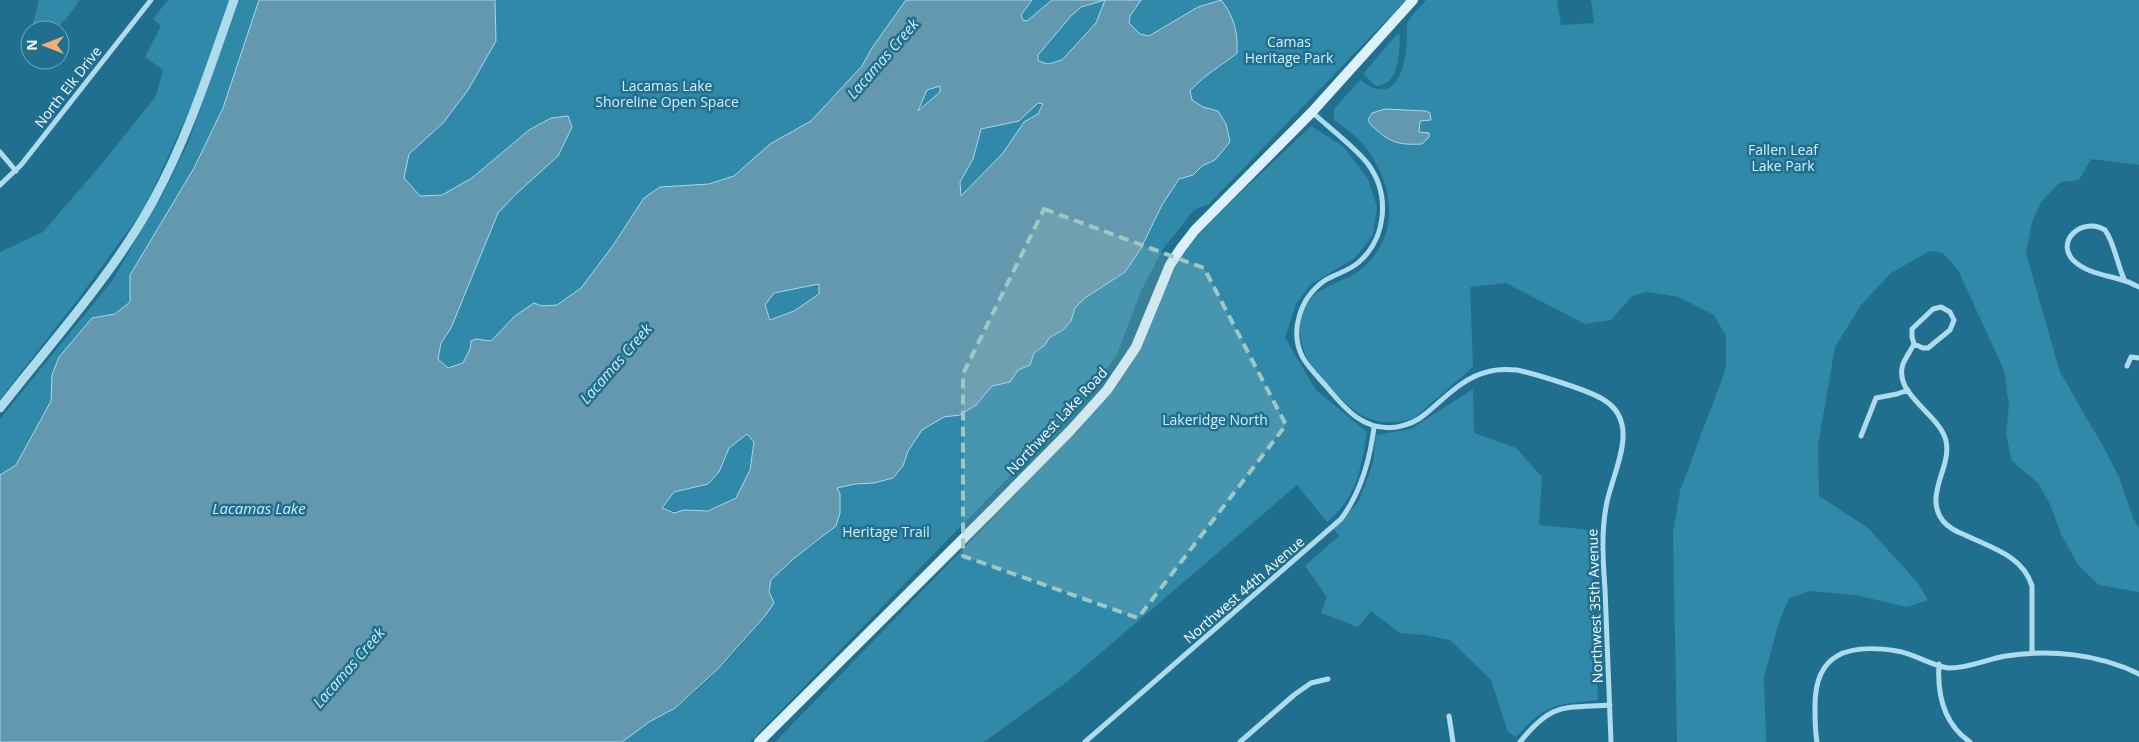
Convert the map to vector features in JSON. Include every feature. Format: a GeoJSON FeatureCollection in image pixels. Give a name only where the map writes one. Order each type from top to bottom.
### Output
{"type":"FeatureCollection","features":[{"type":"Feature","properties":{"kind":"main road","name":"Northwest Lake Road"},"geometry":{"type":"LineString","coordinates":[[759,742],[992,510],[1070,431],[1107,390],[1136,347],[1170,265],[1180,248],[1195,230],[1312,112],[1413,0]]}},
{"type":"Feature","properties":{"kind":"street","name":"North Elk Drive"},"geometry":{"type":"LineString","coordinates":[[0,185],[16,171],[151,0]]}},
{"type":"Feature","properties":{"kind":"street"},"geometry":{"type":"LineString","coordinates":[[0,408],[110,270],[152,202],[182,143],[234,0]]}},
{"type":"Feature","properties":{"kind":"street"},"geometry":{"type":"LineString","coordinates":[[1312,112],[1368,164],[1382,196],[1383,210],[1380,229],[1365,256],[1354,266],[1323,282],[1306,300],[1297,321],[1298,343],[1303,357],[1338,400],[1354,416],[1374,427]]}},
{"type":"Feature","properties":{"kind":"street"},"geometry":{"type":"LineString","coordinates":[[0,152],[16,171]]}},
{"type":"Feature","properties":{"kind":"street"},"geometry":{"type":"LineString","coordinates":[[2125,281],[2117,263],[2112,242],[2105,230],[2088,225],[2081,227],[2072,234],[2068,247],[2073,260],[2088,270],[2139,287]]}},
{"type":"Feature","properties":{"kind":"street"},"geometry":{"type":"LineString","coordinates":[[1914,344],[1928,348],[1950,330],[1954,320],[1950,312],[1941,307],[1933,309],[1915,325],[1911,332],[1914,344],[1902,368],[1908,390],[1938,424],[1946,439],[1945,462],[1936,493],[1940,516],[1949,527],[2018,561],[2030,579],[2032,586],[2032,653]]}},
{"type":"Feature","properties":{"kind":"street"},"geometry":{"type":"LineString","coordinates":[[2127,366],[2130,357],[2139,358]]}},
{"type":"Feature","properties":{"kind":"street","name":"Northwest 35th Avenue"},"geometry":{"type":"LineString","coordinates":[[1374,427],[1393,427],[1411,423],[1423,416],[1469,379],[1486,372],[1500,370],[1525,372],[1596,396],[1613,407],[1624,428],[1624,442],[1605,508],[1603,542],[1611,742]]}},
{"type":"Feature","properties":{"kind":"street"},"geometry":{"type":"LineString","coordinates":[[1861,436],[1876,398],[1908,390]]}},
{"type":"Feature","properties":{"kind":"street","name":"Northwest 44th Avenue"},"geometry":{"type":"LineString","coordinates":[[1085,742],[1341,519],[1359,489],[1374,427]]}},
{"type":"Feature","properties":{"kind":"street"},"geometry":{"type":"LineString","coordinates":[[1817,742],[1815,732],[1815,692],[1818,678],[1825,665],[1838,655],[1850,650],[1896,650],[1949,668],[2032,653],[2083,656],[2102,660],[2139,674]]}},
{"type":"Feature","properties":{"kind":"street"},"geometry":{"type":"LineString","coordinates":[[1939,664],[1938,682],[1941,703],[1949,720],[1963,737],[1970,742]]}},
{"type":"Feature","properties":{"kind":"street"},"geometry":{"type":"LineString","coordinates":[[1240,742],[1311,683],[1328,679]]}},
{"type":"Feature","properties":{"kind":"street"},"geometry":{"type":"LineString","coordinates":[[1520,742],[1534,725],[1551,712],[1571,707],[1610,705]]}},
{"type":"Feature","properties":{"kind":"street"},"geometry":{"type":"LineString","coordinates":[[1449,716],[1453,742]]}},
{"type":"Feature","properties":{"kind":"highlighted area"},"geometry":{"type":"Polygon","coordinates":[[[1044,209],[1204,268],[1286,425],[1138,618],[963,556],[963,374],[1044,209]]]}},
{"type":"Feature","properties":{"kind":"green space"},"geometry":{"type":"Polygon","coordinates":[[[39,0],[80,0],[65,20],[34,20],[39,0]]]}},
{"type":"Feature","properties":{"kind":"green space"},"geometry":{"type":"Polygon","coordinates":[[[168,0],[230,0],[197,94],[145,207],[82,294],[0,399],[0,252],[43,232],[100,166],[156,96],[163,70],[145,57],[161,26],[153,19],[168,0]]]}},
{"type":"Feature","properties":{"kind":"green space"},"geometry":{"type":"Polygon","coordinates":[[[239,0],[259,0],[223,108],[194,168],[130,275],[130,302],[116,314],[92,318],[52,375],[51,401],[16,465],[0,475],[0,419],[112,281],[164,192],[188,143],[239,0]]]}},
{"type":"Feature","properties":{"kind":"green space","name":"Lacamas Lake Shoreline Open Space"},"geometry":{"type":"Polygon","coordinates":[[[495,0],[906,0],[872,48],[862,66],[811,121],[770,144],[734,176],[709,184],[660,187],[581,288],[557,305],[542,306],[534,303],[515,316],[491,341],[477,339],[463,363],[447,368],[438,359],[441,343],[451,328],[498,213],[515,195],[568,116],[550,118],[529,130],[472,178],[442,195],[420,196],[404,178],[409,154],[443,123],[496,11],[495,0]]]}},
{"type":"Feature","properties":{"kind":"green space"},"geometry":{"type":"Polygon","coordinates":[[[1032,0],[1052,0],[1027,21],[1022,20],[1021,15],[1032,0]]]}},
{"type":"Feature","properties":{"kind":"green space"},"geometry":{"type":"Polygon","coordinates":[[[1106,0],[1096,23],[1062,60],[1048,64],[1038,61],[1038,55],[1081,7],[1106,0]]]}},
{"type":"Feature","properties":{"kind":"green space","name":"Camas Heritage Park"},"geometry":{"type":"Polygon","coordinates":[[[1141,0],[1221,0],[1198,7],[1149,36],[1140,34],[1129,23],[1130,16],[1141,0]]]}},
{"type":"Feature","properties":{"kind":"green space","name":"Heritage Trail"},"geometry":{"type":"Polygon","coordinates":[[[1221,0],[1406,0],[1209,204],[1194,210],[1163,249],[1141,291],[1117,354],[1090,394],[750,742],[622,742],[645,723],[673,709],[688,697],[723,665],[744,641],[767,611],[770,601],[769,586],[773,578],[787,564],[827,534],[836,524],[839,508],[837,488],[855,484],[874,483],[903,466],[908,451],[922,430],[944,417],[960,415],[976,405],[992,385],[1010,382],[1018,370],[1030,365],[1034,353],[1045,345],[1049,338],[1063,330],[1071,321],[1075,308],[1085,298],[1125,272],[1140,250],[1162,205],[1179,179],[1193,175],[1202,166],[1215,160],[1218,111],[1203,107],[1192,100],[1190,91],[1204,75],[1223,65],[1221,0]]]}},
{"type":"Feature","properties":{"kind":"green space","name":"Fallen Leaf Lake Park"},"geometry":{"type":"Polygon","coordinates":[[[1426,0],[1557,0],[1561,25],[1594,23],[1591,0],[2139,0],[2139,165],[2091,159],[2079,180],[2060,182],[2041,202],[2032,222],[2026,253],[2060,372],[2119,477],[2133,518],[2139,528],[2139,592],[2099,585],[2078,565],[2062,536],[2049,502],[2038,483],[2012,461],[2006,434],[2009,406],[2004,370],[1958,270],[1943,253],[1930,251],[1891,273],[1861,305],[1835,347],[1818,445],[1819,496],[1868,528],[1917,582],[1928,600],[1907,607],[1855,595],[1810,591],[1789,598],[1779,622],[1764,677],[1766,742],[1677,742],[1673,533],[1680,491],[1726,368],[1726,336],[1714,315],[1679,297],[1646,292],[1632,296],[1611,320],[1585,324],[1506,283],[1470,287],[1473,367],[1414,418],[1395,422],[1375,421],[1357,412],[1340,398],[1323,379],[1304,351],[1300,326],[1307,305],[1313,296],[1321,290],[1347,278],[1365,266],[1377,252],[1385,237],[1389,222],[1387,190],[1381,174],[1363,144],[1334,120],[1334,109],[1360,80],[1382,90],[1396,82],[1404,63],[1408,21],[1426,0]],[[1420,121],[1369,123],[1419,132],[1420,121]]]}},
{"type":"Feature","properties":{"kind":"green space"},"geometry":{"type":"Polygon","coordinates":[[[1397,34],[1400,35],[1397,67],[1390,80],[1376,86],[1363,74],[1397,34]]]}},
{"type":"Feature","properties":{"kind":"green space"},"geometry":{"type":"Polygon","coordinates":[[[940,86],[940,92],[918,112],[927,90],[940,86]]]}},
{"type":"Feature","properties":{"kind":"green space"},"geometry":{"type":"Polygon","coordinates":[[[1038,103],[1043,103],[1038,114],[1023,123],[1003,153],[961,196],[960,182],[973,159],[981,129],[1019,121],[1038,103]]]}},
{"type":"Feature","properties":{"kind":"green space","name":"Lakeridge North"},"geometry":{"type":"Polygon","coordinates":[[[1311,126],[1344,147],[1368,179],[1377,207],[1373,235],[1355,258],[1310,285],[1296,304],[1285,338],[1316,390],[1367,432],[1356,481],[1345,503],[1337,513],[1327,522],[1297,485],[1068,681],[984,742],[775,742],[997,514],[1043,464],[1077,432],[1132,362],[1183,252],[1218,214],[1311,126]]]}},
{"type":"Feature","properties":{"kind":"green space"},"geometry":{"type":"Polygon","coordinates":[[[819,284],[819,294],[794,311],[771,320],[765,305],[774,293],[819,284]]]}},
{"type":"Feature","properties":{"kind":"green space"},"geometry":{"type":"Polygon","coordinates":[[[1473,389],[1474,433],[1516,448],[1542,477],[1539,525],[1590,530],[1598,700],[1571,703],[1552,708],[1536,718],[1516,737],[1508,732],[1491,680],[1450,640],[1426,635],[1400,633],[1371,611],[1358,627],[1321,613],[1327,597],[1305,566],[1339,536],[1334,529],[1359,501],[1373,463],[1376,435],[1411,429],[1473,389]]]}},
{"type":"Feature","properties":{"kind":"green space"},"geometry":{"type":"Polygon","coordinates":[[[747,434],[754,442],[749,470],[745,482],[731,501],[708,510],[674,511],[662,508],[674,492],[708,484],[719,472],[729,448],[747,434]]]}},
{"type":"Feature","properties":{"kind":"water","name":"Lacamas Lake"},"geometry":{"type":"Polygon","coordinates":[[[259,0],[495,0],[496,41],[468,90],[443,123],[409,154],[404,178],[420,196],[442,195],[472,178],[529,130],[551,118],[568,116],[572,127],[558,156],[498,213],[451,328],[441,343],[438,359],[448,368],[463,363],[470,349],[471,341],[476,339],[491,341],[515,316],[534,303],[542,306],[557,305],[581,288],[612,247],[644,198],[660,187],[709,184],[734,176],[770,144],[811,121],[862,66],[872,48],[906,0],[1032,0],[1021,15],[1023,20],[1027,21],[1052,0],[1105,0],[1141,0],[1130,16],[1129,23],[1140,34],[1149,36],[1198,7],[1221,0],[1232,19],[1237,39],[1237,53],[1207,75],[1190,91],[1192,100],[1203,107],[1218,111],[1226,124],[1230,142],[1215,160],[1202,166],[1193,175],[1179,179],[1162,205],[1140,250],[1125,272],[1085,298],[1075,308],[1071,321],[1063,330],[1049,338],[1045,345],[1034,353],[1030,365],[1018,370],[1010,382],[992,386],[976,405],[960,415],[944,417],[922,430],[908,451],[903,466],[893,478],[874,483],[855,484],[837,488],[840,494],[840,513],[836,526],[792,560],[771,580],[769,592],[774,603],[765,616],[718,669],[675,708],[649,722],[622,742],[0,742],[0,475],[16,465],[51,401],[52,375],[59,357],[92,318],[115,314],[130,302],[130,275],[194,168],[223,108],[259,0]],[[1105,0],[1081,7],[1071,16],[1038,55],[1038,61],[1048,64],[1062,60],[1096,23],[1105,0]],[[940,86],[927,90],[918,111],[940,92],[940,86]],[[1038,103],[1019,121],[981,129],[973,159],[960,182],[961,196],[1003,153],[1024,122],[1038,114],[1043,104],[1038,103]],[[819,284],[774,293],[765,305],[770,320],[794,311],[819,294],[819,284]],[[747,434],[729,448],[719,472],[708,484],[674,492],[662,508],[674,513],[684,510],[708,511],[736,498],[750,470],[754,442],[747,434]]]}},
{"type":"Feature","properties":{"kind":"water"},"geometry":{"type":"Polygon","coordinates":[[[1385,109],[1426,111],[1430,113],[1431,120],[1420,121],[1419,132],[1429,133],[1429,137],[1422,144],[1410,144],[1399,143],[1384,136],[1368,120],[1372,113],[1385,109]]]}},
{"type":"Feature","properties":{"kind":"water label","name":"Lacamas Creek"},"geometry":{"type":"Point","coordinates":[883,59]}},
{"type":"Feature","properties":{"kind":"water label","name":"Lacamas Creek"},"geometry":{"type":"Point","coordinates":[616,364]}},
{"type":"Feature","properties":{"kind":"water label","name":"Lacamas Creek"},"geometry":{"type":"Point","coordinates":[349,668]}}]}
